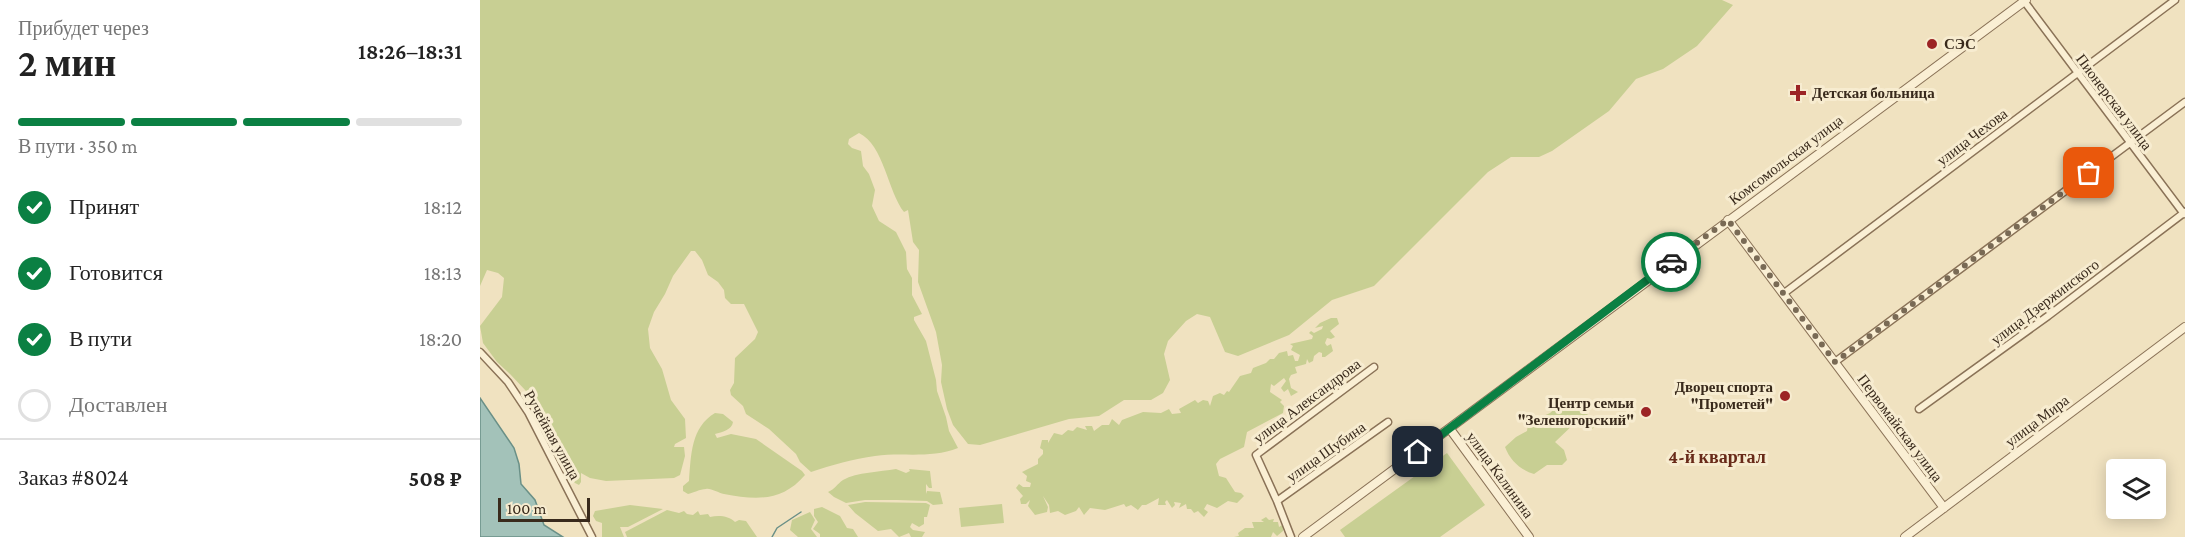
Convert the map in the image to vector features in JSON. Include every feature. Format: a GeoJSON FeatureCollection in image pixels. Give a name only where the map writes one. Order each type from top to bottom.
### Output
{"type":"FeatureCollection","features":[{"type":"Feature","properties":{"kind":"street","name":"улица Чехова"},"geometry":{"type":"LineString","coordinates":[[1783,294],[2175,0]]}},
{"type":"Feature","properties":{"kind":"street","name":"Пионерская улица"},"geometry":{"type":"LineString","coordinates":[[2025,1],[2184,214]]}},
{"type":"Feature","properties":{"kind":"street","name":"Комсомольская улица"},"geometry":{"type":"LineString","coordinates":[[1303,537],[2025,1]]}},
{"type":"Feature","properties":{"kind":"street"},"geometry":{"type":"LineString","coordinates":[[1835,362],[2185,102]]}},
{"type":"Feature","properties":{"kind":"street","name":"улица Дзержинского"},"geometry":{"type":"LineString","coordinates":[[1919,409],[2184,214]]}},
{"type":"Feature","properties":{"kind":"street","name":"Первомайская улица"},"geometry":{"type":"LineString","coordinates":[[1728,220],[1944,508]]}},
{"type":"Feature","properties":{"kind":"street","name":"улица Мира"},"geometry":{"type":"LineString","coordinates":[[1905,537],[2185,327]]}},
{"type":"Feature","properties":{"kind":"street","name":"Ручейная улица"},"geometry":{"type":"LineString","coordinates":[[480,352],[508,382],[528,412],[592,537]]}},
{"type":"Feature","properties":{"kind":"street","name":"улица Александрова"},"geometry":{"type":"LineString","coordinates":[[1277,501],[1256,455],[1374,367]]}},
{"type":"Feature","properties":{"kind":"street","name":"улица Шубина"},"geometry":{"type":"LineString","coordinates":[[1277,501],[1388,422]]}},
{"type":"Feature","properties":{"kind":"street","name":"улица Калинина"},"geometry":{"type":"LineString","coordinates":[[1450,429],[1529,537]]}},
{"type":"Feature","properties":{"kind":"street"},"geometry":{"type":"LineString","coordinates":[[1277,501],[1291,537]]}},
{"type":"Feature","properties":{"kind":"green space"},"geometry":{"type":"Polygon","coordinates":[[[480,0],[1722,0],[1733,5],[1697,46],[1663,69],[1636,79],[1609,111],[1552,151],[1539,157],[1511,157],[1488,172],[1374,286],[1332,300],[1289,335],[1238,356],[1225,352],[1210,317],[1197,314],[1186,321],[1168,341],[1164,354],[1170,380],[1163,393],[1151,400],[1124,400],[1099,416],[1069,419],[980,445],[968,444],[953,425],[941,382],[942,365],[936,332],[918,282],[919,250],[913,242],[908,210],[904,212],[898,203],[880,158],[867,139],[859,133],[849,139],[848,144],[861,151],[863,166],[875,190],[872,206],[879,221],[896,232],[906,252],[907,269],[912,278],[912,295],[922,314],[914,317],[914,320],[926,341],[937,391],[949,431],[958,448],[927,454],[867,457],[811,472],[800,462],[796,454],[769,429],[746,414],[743,406],[731,395],[735,358],[755,339],[758,332],[744,304],[731,304],[725,298],[724,290],[708,275],[702,260],[695,251],[691,251],[673,276],[654,312],[648,329],[650,348],[662,369],[671,400],[685,419],[686,438],[674,447],[684,447],[685,456],[680,475],[674,478],[606,481],[590,478],[581,473],[579,485],[565,478],[557,470],[543,433],[542,422],[529,402],[526,391],[497,362],[483,343],[480,326],[502,297],[504,278],[498,273],[487,270],[480,286],[480,0]]]}},
{"type":"Feature","properties":{"kind":"green space"},"geometry":{"type":"Polygon","coordinates":[[[1331,318],[1337,318],[1339,324],[1330,331],[1335,337],[1327,338],[1325,343],[1327,346],[1331,344],[1333,351],[1325,357],[1322,357],[1322,353],[1319,352],[1314,356],[1313,361],[1309,363],[1307,359],[1306,364],[1295,367],[1297,373],[1291,375],[1289,379],[1291,388],[1298,392],[1291,396],[1288,389],[1284,392],[1281,388],[1286,381],[1284,378],[1274,386],[1271,384],[1270,392],[1282,400],[1280,402],[1284,406],[1283,413],[1247,432],[1244,447],[1220,459],[1216,464],[1219,476],[1226,478],[1235,492],[1244,496],[1237,503],[1228,501],[1217,508],[1207,504],[1204,509],[1208,512],[1204,517],[1198,511],[1194,513],[1191,509],[1187,509],[1186,504],[1179,508],[1181,503],[1174,502],[1175,505],[1172,508],[1167,500],[1166,505],[1158,505],[1159,498],[1142,505],[1138,510],[1131,505],[1126,507],[1124,504],[1105,510],[1090,508],[1084,515],[1079,507],[1076,511],[1065,515],[1058,511],[1050,513],[1049,505],[1043,496],[1048,507],[1047,512],[1035,515],[1028,506],[1030,500],[1026,504],[1021,504],[1020,499],[1023,496],[1016,488],[1019,484],[1023,487],[1030,487],[1031,483],[1026,481],[1027,476],[1022,472],[1038,464],[1038,459],[1043,454],[1040,448],[1042,440],[1048,440],[1048,443],[1054,433],[1062,435],[1077,427],[1087,430],[1085,426],[1092,426],[1094,431],[1102,425],[1109,425],[1112,419],[1119,425],[1122,420],[1143,412],[1161,413],[1169,409],[1172,414],[1181,413],[1179,409],[1195,400],[1198,403],[1203,400],[1208,401],[1210,406],[1213,396],[1229,392],[1240,376],[1251,373],[1253,368],[1274,359],[1279,353],[1287,351],[1288,356],[1293,355],[1295,361],[1298,361],[1300,355],[1291,350],[1293,346],[1290,344],[1312,339],[1313,336],[1309,333],[1322,329],[1323,326],[1315,328],[1331,318]]]}},
{"type":"Feature","properties":{"kind":"green space"},"geometry":{"type":"Polygon","coordinates":[[[1579,400],[1587,411],[1588,418],[1595,422],[1593,429],[1576,422],[1555,442],[1564,450],[1567,460],[1562,465],[1547,465],[1534,474],[1516,464],[1505,447],[1527,431],[1528,423],[1550,413],[1561,403],[1579,400]]]}},
{"type":"Feature","properties":{"kind":"green space"},"geometry":{"type":"Polygon","coordinates":[[[715,413],[723,414],[733,422],[729,429],[715,434],[717,438],[731,434],[756,439],[805,475],[787,490],[768,497],[736,496],[708,489],[688,494],[683,491],[683,486],[689,481],[692,452],[697,434],[707,419],[715,413]]]}},
{"type":"Feature","properties":{"kind":"green space"},"geometry":{"type":"Polygon","coordinates":[[[1447,453],[1485,505],[1440,537],[1345,537],[1340,530],[1447,453]]]}},
{"type":"Feature","properties":{"kind":"green space"},"geometry":{"type":"Polygon","coordinates":[[[896,469],[906,473],[910,471],[909,469],[930,471],[932,488],[926,484],[926,494],[927,491],[940,492],[943,504],[933,505],[927,501],[897,500],[865,500],[846,503],[828,492],[849,477],[896,469]]]}},
{"type":"Feature","properties":{"kind":"green space"},"geometry":{"type":"Polygon","coordinates":[[[865,502],[926,503],[930,505],[927,517],[924,517],[924,524],[919,527],[912,523],[910,527],[913,530],[925,532],[922,537],[911,537],[909,533],[899,537],[891,529],[878,531],[848,505],[865,502]]]}},
{"type":"Feature","properties":{"kind":"green space"},"geometry":{"type":"Polygon","coordinates":[[[1002,504],[1004,523],[961,527],[959,508],[1002,504]]]}},
{"type":"Feature","properties":{"kind":"green space"},"geometry":{"type":"Polygon","coordinates":[[[630,505],[663,509],[628,527],[620,527],[624,537],[602,537],[602,523],[596,521],[593,516],[595,511],[630,505]]]}},
{"type":"Feature","properties":{"kind":"green space"},"geometry":{"type":"Polygon","coordinates":[[[822,507],[840,516],[847,528],[853,529],[858,537],[820,537],[820,534],[813,529],[818,522],[814,516],[814,509],[822,507]]]}},
{"type":"Feature","properties":{"kind":"green space"},"geometry":{"type":"Polygon","coordinates":[[[667,510],[679,513],[684,511],[693,515],[698,511],[700,515],[724,516],[735,522],[746,521],[757,537],[627,537],[625,532],[667,510]]]}},
{"type":"Feature","properties":{"kind":"green space"},"geometry":{"type":"Polygon","coordinates":[[[810,512],[815,520],[811,529],[817,537],[798,537],[790,530],[792,520],[810,512]]]}},
{"type":"Feature","properties":{"kind":"green space"},"geometry":{"type":"Polygon","coordinates":[[[1266,517],[1269,520],[1274,519],[1273,522],[1278,522],[1279,527],[1284,524],[1283,531],[1277,536],[1273,532],[1271,537],[1234,537],[1239,536],[1238,533],[1245,528],[1254,528],[1252,522],[1264,522],[1261,520],[1266,517]]]}},
{"type":"Feature","properties":{"kind":"water"},"geometry":{"type":"Polygon","coordinates":[[[480,398],[514,448],[519,464],[521,484],[535,500],[544,525],[563,537],[480,537],[480,398]]]}},
{"type":"Feature","properties":{"kind":"waterway"},"geometry":{"type":"LineString","coordinates":[[772,537],[777,528],[801,512]]}},
{"type":"Feature","properties":{"kind":"way so far"},"geometry":{"type":"LineString","coordinates":[[1671,262],[1728,220],[1835,362],[2089,173]]}},
{"type":"Feature","properties":{"kind":"place","name":"СЭС"},"geometry":{"type":"Point","coordinates":[1932,44]}},
{"type":"Feature","properties":{"kind":"place","name":"Детская больница"},"geometry":{"type":"Point","coordinates":[1798,93]}},
{"type":"Feature","properties":{"kind":"place","name":"Дворец спорта \"Прометей\""},"geometry":{"type":"Point","coordinates":[1785,396]}},
{"type":"Feature","properties":{"kind":"place","name":"Центр семьи \"Зеленогорский\""},"geometry":{"type":"Point","coordinates":[1646,412]}},
{"type":"Feature","properties":{"kind":"district","name":"4-й квартал"},"geometry":{"type":"Point","coordinates":[1717,457]}},
{"type":"Feature","properties":{"kind":"route"},"geometry":{"type":"LineString","coordinates":[[1418,452],[1671,262]]}}]}
